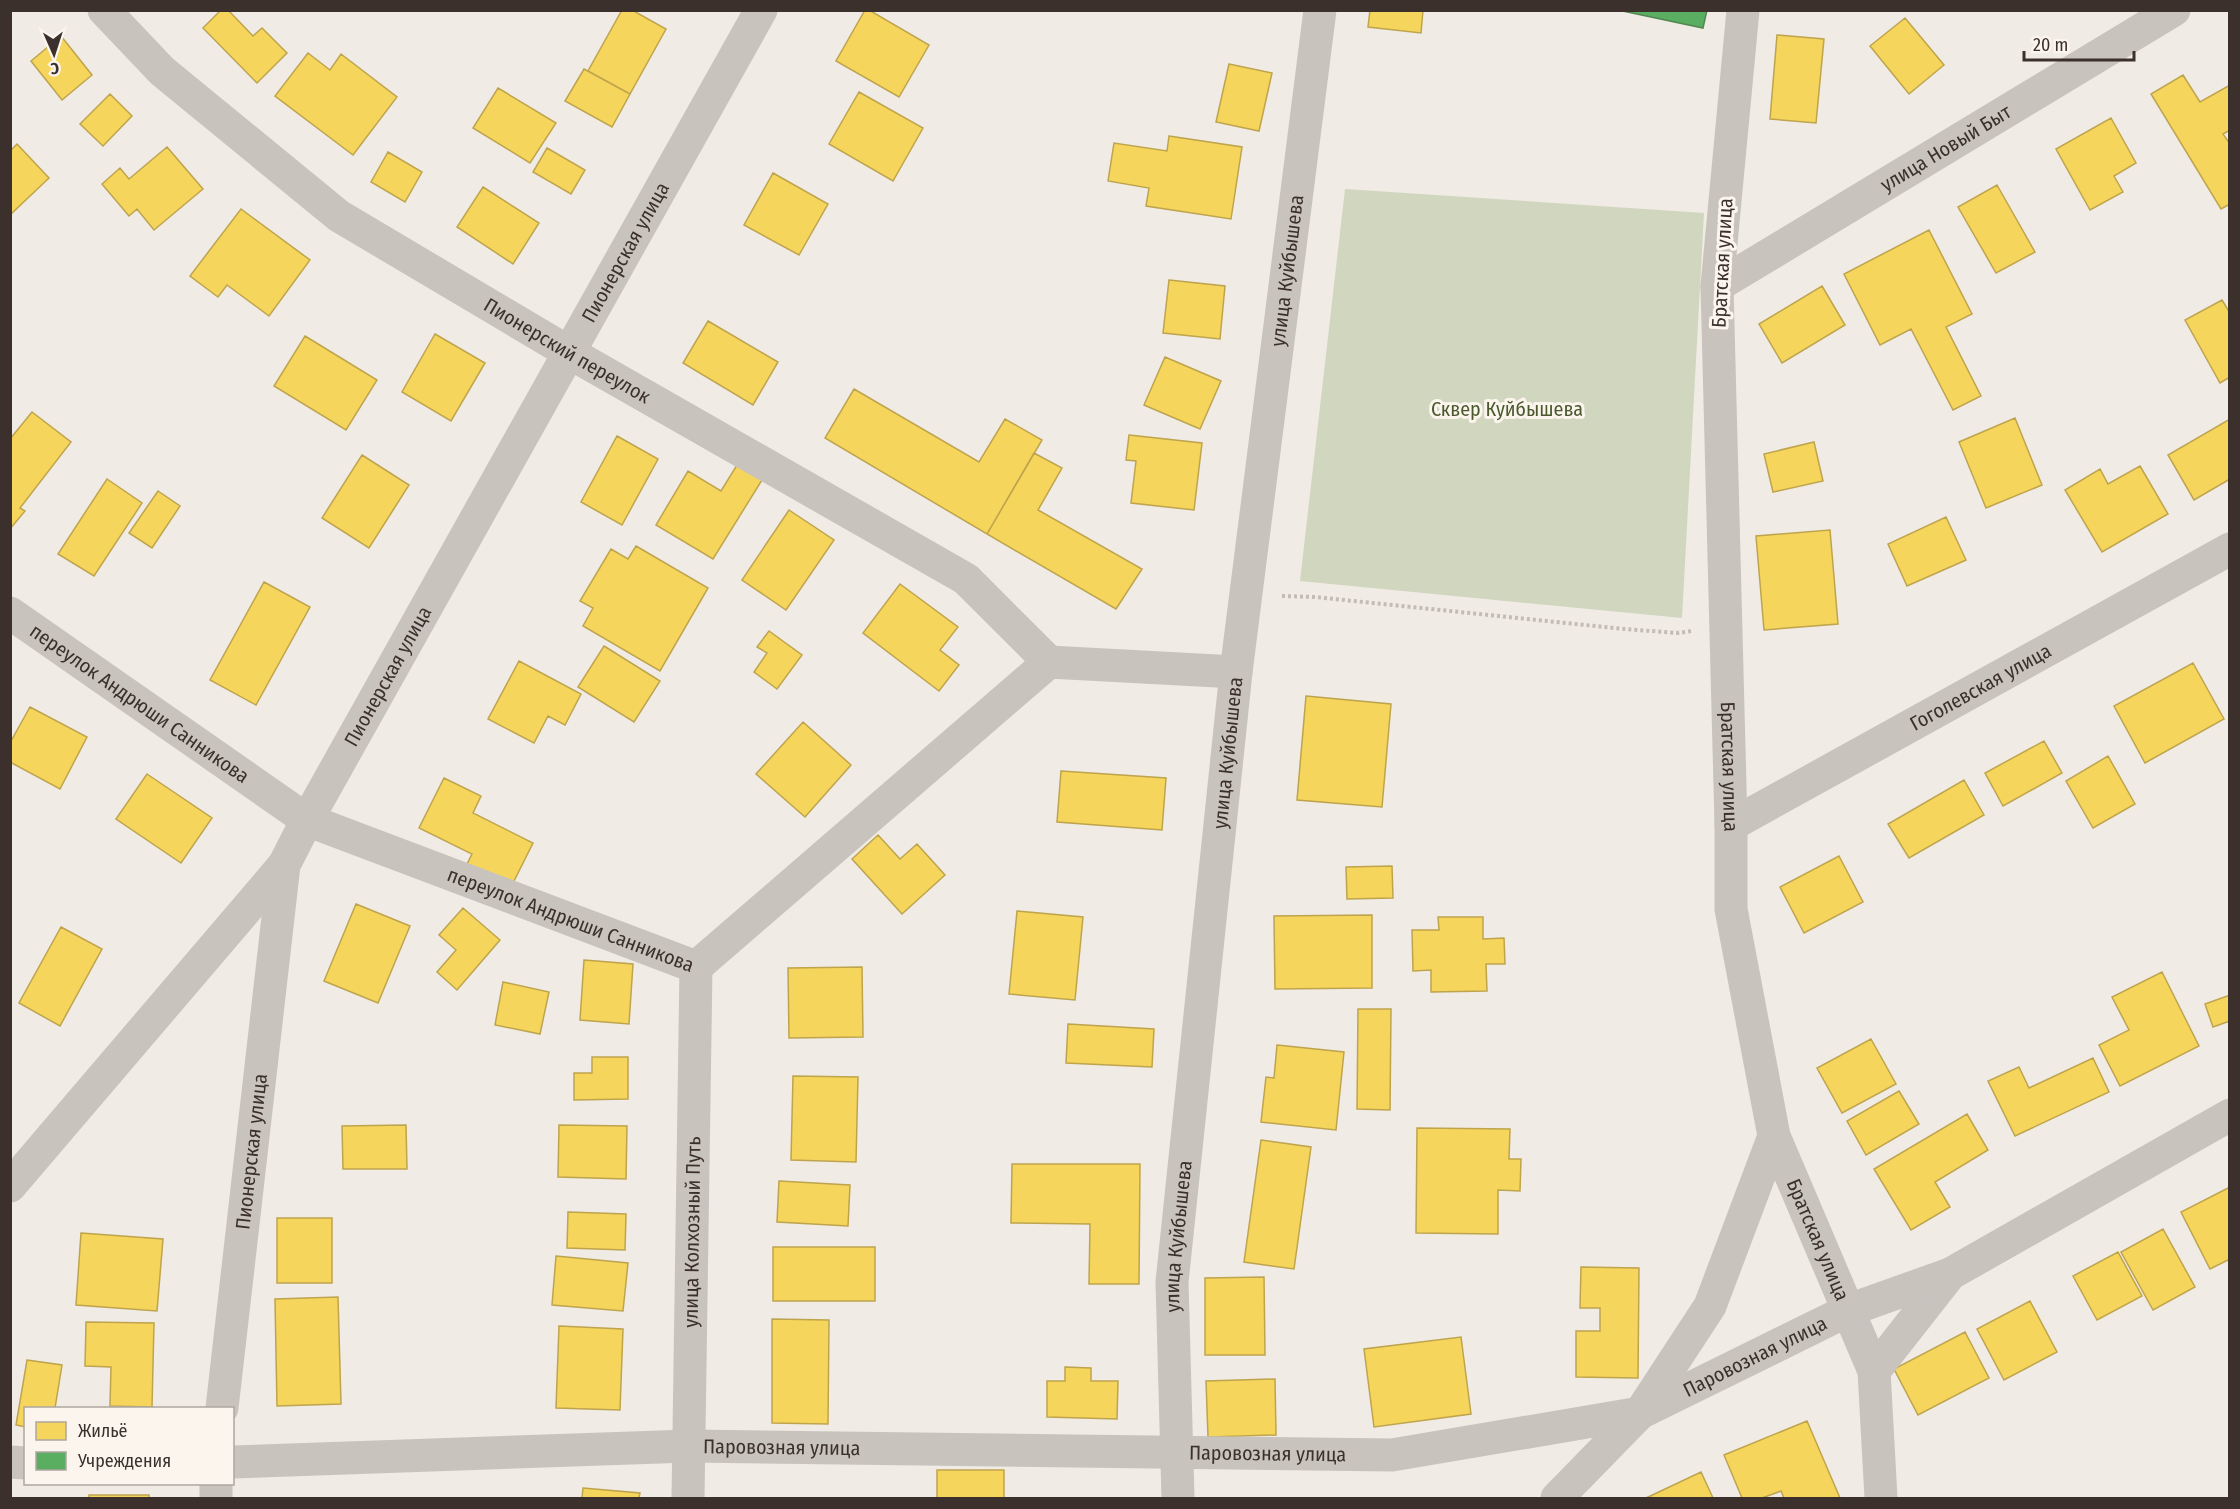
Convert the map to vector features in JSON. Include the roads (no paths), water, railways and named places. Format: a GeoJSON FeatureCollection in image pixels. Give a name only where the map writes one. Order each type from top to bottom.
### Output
{"type":"FeatureCollection","features":[{"type":"Feature","properties":{"kind":"street","name":"Пионерский переулок"},"geometry":{"type":"LineString","coordinates":[[104,10],[162,71],[339,216],[570,353],[966,579],[1049,662]]}},
{"type":"Feature","properties":{"kind":"street","name":"Пионерская улица"},"geometry":{"type":"LineString","coordinates":[[222,1407],[284,865],[307,820],[761,10]]}},
{"type":"Feature","properties":{"kind":"street","name":"улица Куйбышева"},"geometry":{"type":"LineString","coordinates":[[1178,1498],[1172,1282],[1244,603],[1320,10]]}},
{"type":"Feature","properties":{"kind":"street","name":"Братская улица"},"geometry":{"type":"LineString","coordinates":[[1743,10],[1716,285],[1731,825],[1731,909],[1774,1136],[1874,1371],[1881,1498]]}},
{"type":"Feature","properties":{"kind":"street","name":"улица Новый Быт"},"geometry":{"type":"LineString","coordinates":[[1716,285],[2174,10]]}},
{"type":"Feature","properties":{"kind":"street","name":"Гоголевская улица"},"geometry":{"type":"LineString","coordinates":[[1731,825],[2229,549]]}},
{"type":"Feature","properties":{"kind":"street","name":"переулок Андрюши Санникова"},"geometry":{"type":"LineString","coordinates":[[10,613],[307,820],[696,967],[1049,662]]}},
{"type":"Feature","properties":{"kind":"street"},"geometry":{"type":"LineString","coordinates":[[1049,662],[1236,672]]}},
{"type":"Feature","properties":{"kind":"street"},"geometry":{"type":"LineString","coordinates":[[10,1186],[284,865]]}},
{"type":"Feature","properties":{"kind":"street","name":"улица Колхозный Путь"},"geometry":{"type":"LineString","coordinates":[[688,1498],[696,967]]}},
{"type":"Feature","properties":{"kind":"street","name":"Паровозная улица"},"geometry":{"type":"LineString","coordinates":[[234,1462],[689,1446],[1392,1455],[1640,1413],[1849,1310],[1950,1274],[2229,1115]]}},
{"type":"Feature","properties":{"kind":"street"},"geometry":{"type":"LineString","coordinates":[[1557,1498],[1640,1413],[1710,1306],[1774,1136]]}},
{"type":"Feature","properties":{"kind":"street"},"geometry":{"type":"LineString","coordinates":[[1874,1371],[1950,1274]]}},
{"type":"Feature","properties":{"kind":"park label","name":"Сквер Куйбышева"},"geometry":{"type":"Point","coordinates":[1507,409]}}]}
